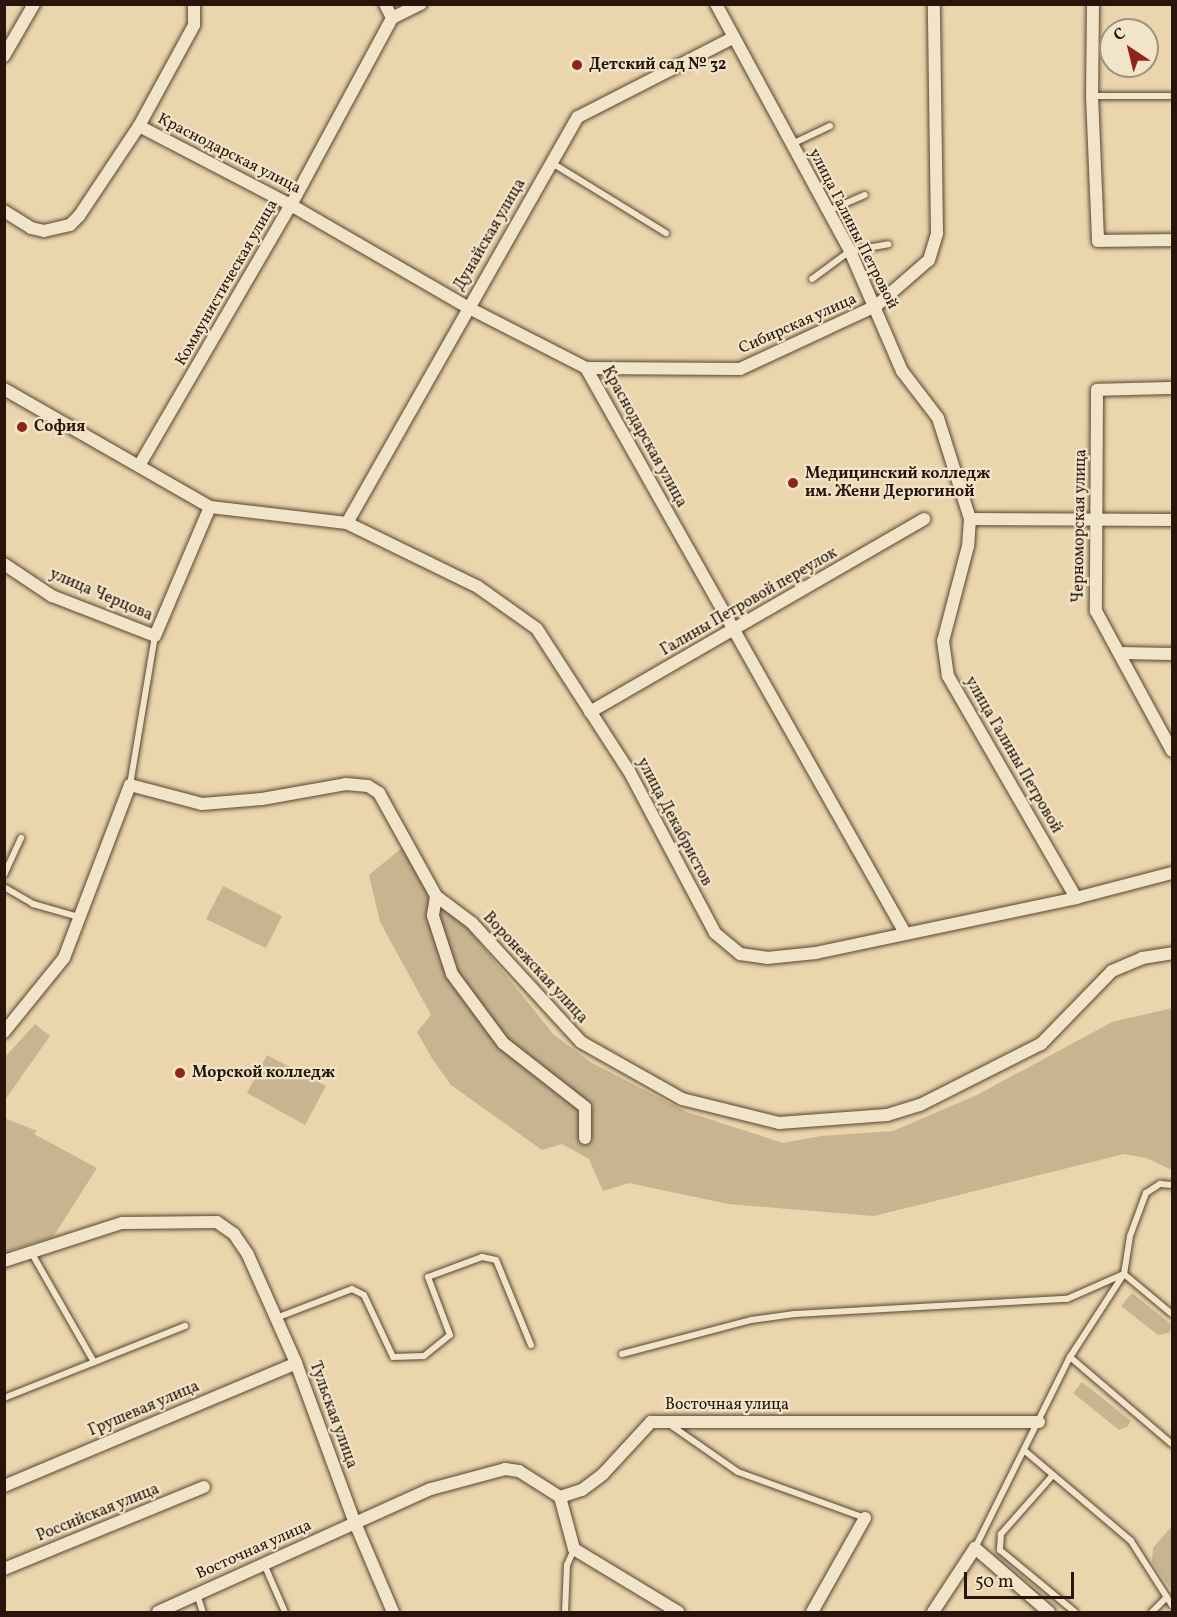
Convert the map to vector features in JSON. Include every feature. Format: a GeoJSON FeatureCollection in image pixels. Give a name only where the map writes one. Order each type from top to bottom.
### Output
{"type":"FeatureCollection","features":[{"type":"Feature","properties":{"kind":"street"},"geometry":{"type":"LineString","coordinates":[[4,56],[34,4]]}},
{"type":"Feature","properties":{"kind":"street"},"geometry":{"type":"LineString","coordinates":[[4,211],[31,228],[44,231],[70,225],[140,126],[194,25],[194,4]]}},
{"type":"Feature","properties":{"kind":"street"},"geometry":{"type":"LineString","coordinates":[[384,4],[392,18],[421,4]]}},
{"type":"Feature","properties":{"kind":"street","name":"улица Галины Петровой"},"geometry":{"type":"LineString","coordinates":[[716,4],[850,251],[876,306],[902,371],[938,418],[970,519],[968,546],[943,641],[948,676],[1076,898]]}},
{"type":"Feature","properties":{"kind":"street","name":"Сибирская улица"},"geometry":{"type":"LineString","coordinates":[[586,369],[740,369],[876,306],[929,260],[937,233],[934,4]]}},
{"type":"Feature","properties":{"kind":"street"},"geometry":{"type":"LineString","coordinates":[[1093,4],[1092,96],[1098,240],[1173,240]]}},
{"type":"Feature","properties":{"kind":"street","name":"Коммунистическая улица"},"geometry":{"type":"LineString","coordinates":[[140,464],[291,205],[392,18]]}},
{"type":"Feature","properties":{"kind":"street","name":"Дунайская улица"},"geometry":{"type":"LineString","coordinates":[[347,523],[467,307],[578,117],[734,37]]}},
{"type":"Feature","properties":{"kind":"street","name":"Краснодарская улица"},"geometry":{"type":"LineString","coordinates":[[140,126],[291,205],[467,307],[586,369],[905,933]]}},
{"type":"Feature","properties":{"kind":"street","name":"Черноморская улица"},"geometry":{"type":"LineString","coordinates":[[1173,388],[1097,390],[1096,611],[1173,752]]}},
{"type":"Feature","properties":{"kind":"street","name":"улица Декабристов"},"geometry":{"type":"LineString","coordinates":[[4,389],[140,464],[210,507],[347,523],[478,587],[537,629],[629,771],[715,933],[740,954],[767,958],[816,953],[1076,898],[1173,873]]}},
{"type":"Feature","properties":{"kind":"street"},"geometry":{"type":"LineString","coordinates":[[155,636],[210,507]]}},
{"type":"Feature","properties":{"kind":"street","name":"Галины Петровой переулок"},"geometry":{"type":"LineString","coordinates":[[591,712],[924,519]]}},
{"type":"Feature","properties":{"kind":"street"},"geometry":{"type":"LineString","coordinates":[[970,519],[1173,520]]}},
{"type":"Feature","properties":{"kind":"street","name":"улица Черцова"},"geometry":{"type":"LineString","coordinates":[[4,564],[52,596],[155,636]]}},
{"type":"Feature","properties":{"kind":"street"},"geometry":{"type":"LineString","coordinates":[[1120,653],[1173,654]]}},
{"type":"Feature","properties":{"kind":"street","name":"Воронежская улица"},"geometry":{"type":"LineString","coordinates":[[129,786],[202,804],[262,799],[346,784],[368,786],[379,793],[436,896],[472,923],[581,1042],[682,1099],[779,1123],[887,1115],[921,1105],[1041,1044],[1112,971],[1142,958],[1173,953]]}},
{"type":"Feature","properties":{"kind":"street"},"geometry":{"type":"LineString","coordinates":[[4,1032],[64,958],[129,786]]}},
{"type":"Feature","properties":{"kind":"street"},"geometry":{"type":"LineString","coordinates":[[436,896],[433,916],[452,974],[503,1043],[585,1107],[585,1138]]}},
{"type":"Feature","properties":{"kind":"street","name":"Тульская улица"},"geometry":{"type":"LineString","coordinates":[[31,1252],[122,1223],[217,1222],[234,1234],[248,1255],[296,1364],[355,1523],[393,1612]]}},
{"type":"Feature","properties":{"kind":"street"},"geometry":{"type":"LineString","coordinates":[[4,1261],[31,1252]]}},
{"type":"Feature","properties":{"kind":"street","name":"Грушевая улица"},"geometry":{"type":"LineString","coordinates":[[4,1486],[296,1364]]}},
{"type":"Feature","properties":{"kind":"street","name":"Восточная улица"},"geometry":{"type":"LineString","coordinates":[[158,1612],[431,1489],[505,1469],[519,1471],[560,1497],[582,1490],[603,1474],[642,1427],[651,1422],[1038,1422]]}},
{"type":"Feature","properties":{"kind":"street","name":"Российская улица"},"geometry":{"type":"LineString","coordinates":[[4,1569],[204,1487]]}},
{"type":"Feature","properties":{"kind":"street"},"geometry":{"type":"LineString","coordinates":[[560,1497],[574,1549],[678,1612]]}},
{"type":"Feature","properties":{"kind":"street"},"geometry":{"type":"LineString","coordinates":[[812,1612],[865,1518]]}},
{"type":"Feature","properties":{"kind":"street"},"geometry":{"type":"LineString","coordinates":[[933,1612],[975,1548],[1049,1612]]}},
{"type":"Feature","properties":{"kind":"lane"},"geometry":{"type":"LineString","coordinates":[[1092,96],[1173,96]]}},
{"type":"Feature","properties":{"kind":"lane"},"geometry":{"type":"LineString","coordinates":[[791,144],[830,126]]}},
{"type":"Feature","properties":{"kind":"lane"},"geometry":{"type":"LineString","coordinates":[[551,163],[666,233]]}},
{"type":"Feature","properties":{"kind":"lane"},"geometry":{"type":"LineString","coordinates":[[828,211],[865,195]]}},
{"type":"Feature","properties":{"kind":"lane"},"geometry":{"type":"LineString","coordinates":[[812,279],[850,251],[888,244]]}},
{"type":"Feature","properties":{"kind":"lane"},"geometry":{"type":"LineString","coordinates":[[129,786],[155,636]]}},
{"type":"Feature","properties":{"kind":"lane"},"geometry":{"type":"LineString","coordinates":[[4,875],[21,838]]}},
{"type":"Feature","properties":{"kind":"lane"},"geometry":{"type":"LineString","coordinates":[[4,887],[33,904],[79,917]]}},
{"type":"Feature","properties":{"kind":"lane"},"geometry":{"type":"LineString","coordinates":[[975,1548],[1070,1357],[1124,1274],[1130,1236],[1146,1193],[1160,1184],[1173,1185]]}},
{"type":"Feature","properties":{"kind":"lane"},"geometry":{"type":"LineString","coordinates":[[31,1252],[94,1362]]}},
{"type":"Feature","properties":{"kind":"lane"},"geometry":{"type":"LineString","coordinates":[[276,1319],[352,1289],[364,1295],[393,1358],[424,1356],[450,1335],[428,1277],[482,1257],[496,1260],[531,1345]]}},
{"type":"Feature","properties":{"kind":"lane"},"geometry":{"type":"LineString","coordinates":[[1124,1274],[1173,1314]]}},
{"type":"Feature","properties":{"kind":"lane"},"geometry":{"type":"LineString","coordinates":[[622,1354],[751,1320],[784,1315],[1067,1299],[1124,1274]]}},
{"type":"Feature","properties":{"kind":"lane"},"geometry":{"type":"LineString","coordinates":[[4,1398],[185,1326]]}},
{"type":"Feature","properties":{"kind":"lane"},"geometry":{"type":"LineString","coordinates":[[1070,1357],[1173,1444]]}},
{"type":"Feature","properties":{"kind":"lane"},"geometry":{"type":"LineString","coordinates":[[666,1422],[738,1472],[865,1518]]}},
{"type":"Feature","properties":{"kind":"lane"},"geometry":{"type":"LineString","coordinates":[[1025,1451],[1131,1541],[1173,1605]]}},
{"type":"Feature","properties":{"kind":"lane"},"geometry":{"type":"LineString","coordinates":[[1053,1474],[1001,1534],[1000,1550],[1075,1612]]}},
{"type":"Feature","properties":{"kind":"lane"},"geometry":{"type":"LineString","coordinates":[[565,1612],[567,1564],[574,1549]]}},
{"type":"Feature","properties":{"kind":"lane"},"geometry":{"type":"LineString","coordinates":[[264,1563],[285,1612]]}},
{"type":"Feature","properties":{"kind":"lane"},"geometry":{"type":"LineString","coordinates":[[196,1594],[202,1612]]}},
{"type":"Feature","properties":{"kind":"lane"},"geometry":{"type":"LineString","coordinates":[[1152,1612],[1167,1597]]}},
{"type":"Feature","properties":{"kind":"shaded area"},"geometry":{"type":"Polygon","coordinates":[[[403,847],[554,1035],[592,1063],[687,1112],[783,1143],[821,1136],[893,1131],[977,1095],[1112,1022],[1172,1008],[1172,1170],[1146,1158],[1124,1154],[874,1216],[728,1204],[629,1183],[603,1191],[589,1159],[562,1144],[542,1150],[451,1085],[433,1060],[417,1032],[431,1015],[380,922],[369,875],[403,847]]]}},
{"type":"Feature","properties":{"kind":"shaded area"},"geometry":{"type":"Polygon","coordinates":[[[223,886],[282,916],[266,948],[206,919],[223,886]]]}},
{"type":"Feature","properties":{"kind":"shaded area"},"geometry":{"type":"Polygon","coordinates":[[[35,1024],[50,1036],[5,1100],[5,1057],[35,1024]]]}},
{"type":"Feature","properties":{"kind":"shaded area"},"geometry":{"type":"Polygon","coordinates":[[[267,1055],[326,1086],[305,1125],[247,1093],[267,1055]]]}},
{"type":"Feature","properties":{"kind":"shaded area"},"geometry":{"type":"Polygon","coordinates":[[[4,1118],[37,1131],[34,1134],[97,1168],[53,1237],[5,1252],[4,1118]]]}},
{"type":"Feature","properties":{"kind":"shaded area"},"geometry":{"type":"Polygon","coordinates":[[[1132,1293],[1172,1325],[1169,1333],[1158,1335],[1121,1306],[1132,1293]]]}},
{"type":"Feature","properties":{"kind":"shaded area"},"geometry":{"type":"Polygon","coordinates":[[[1082,1382],[1131,1421],[1127,1427],[1119,1430],[1073,1393],[1082,1382]]]}},
{"type":"Feature","properties":{"kind":"shaded area"},"geometry":{"type":"Polygon","coordinates":[[[1172,1526],[1172,1591],[1152,1562],[1153,1548],[1172,1526]]]}},
{"type":"Feature","properties":{"kind":"place","name":"Детский сад № 32"},"geometry":{"type":"Point","coordinates":[577,65]}},
{"type":"Feature","properties":{"kind":"place","name":"София"},"geometry":{"type":"Point","coordinates":[22,427]}},
{"type":"Feature","properties":{"kind":"place","name":"Медицинский колледж им. Жени Дерюгиной"},"geometry":{"type":"Point","coordinates":[793,483]}},
{"type":"Feature","properties":{"kind":"place","name":"Морской колледж"},"geometry":{"type":"Point","coordinates":[180,1073]}}]}
